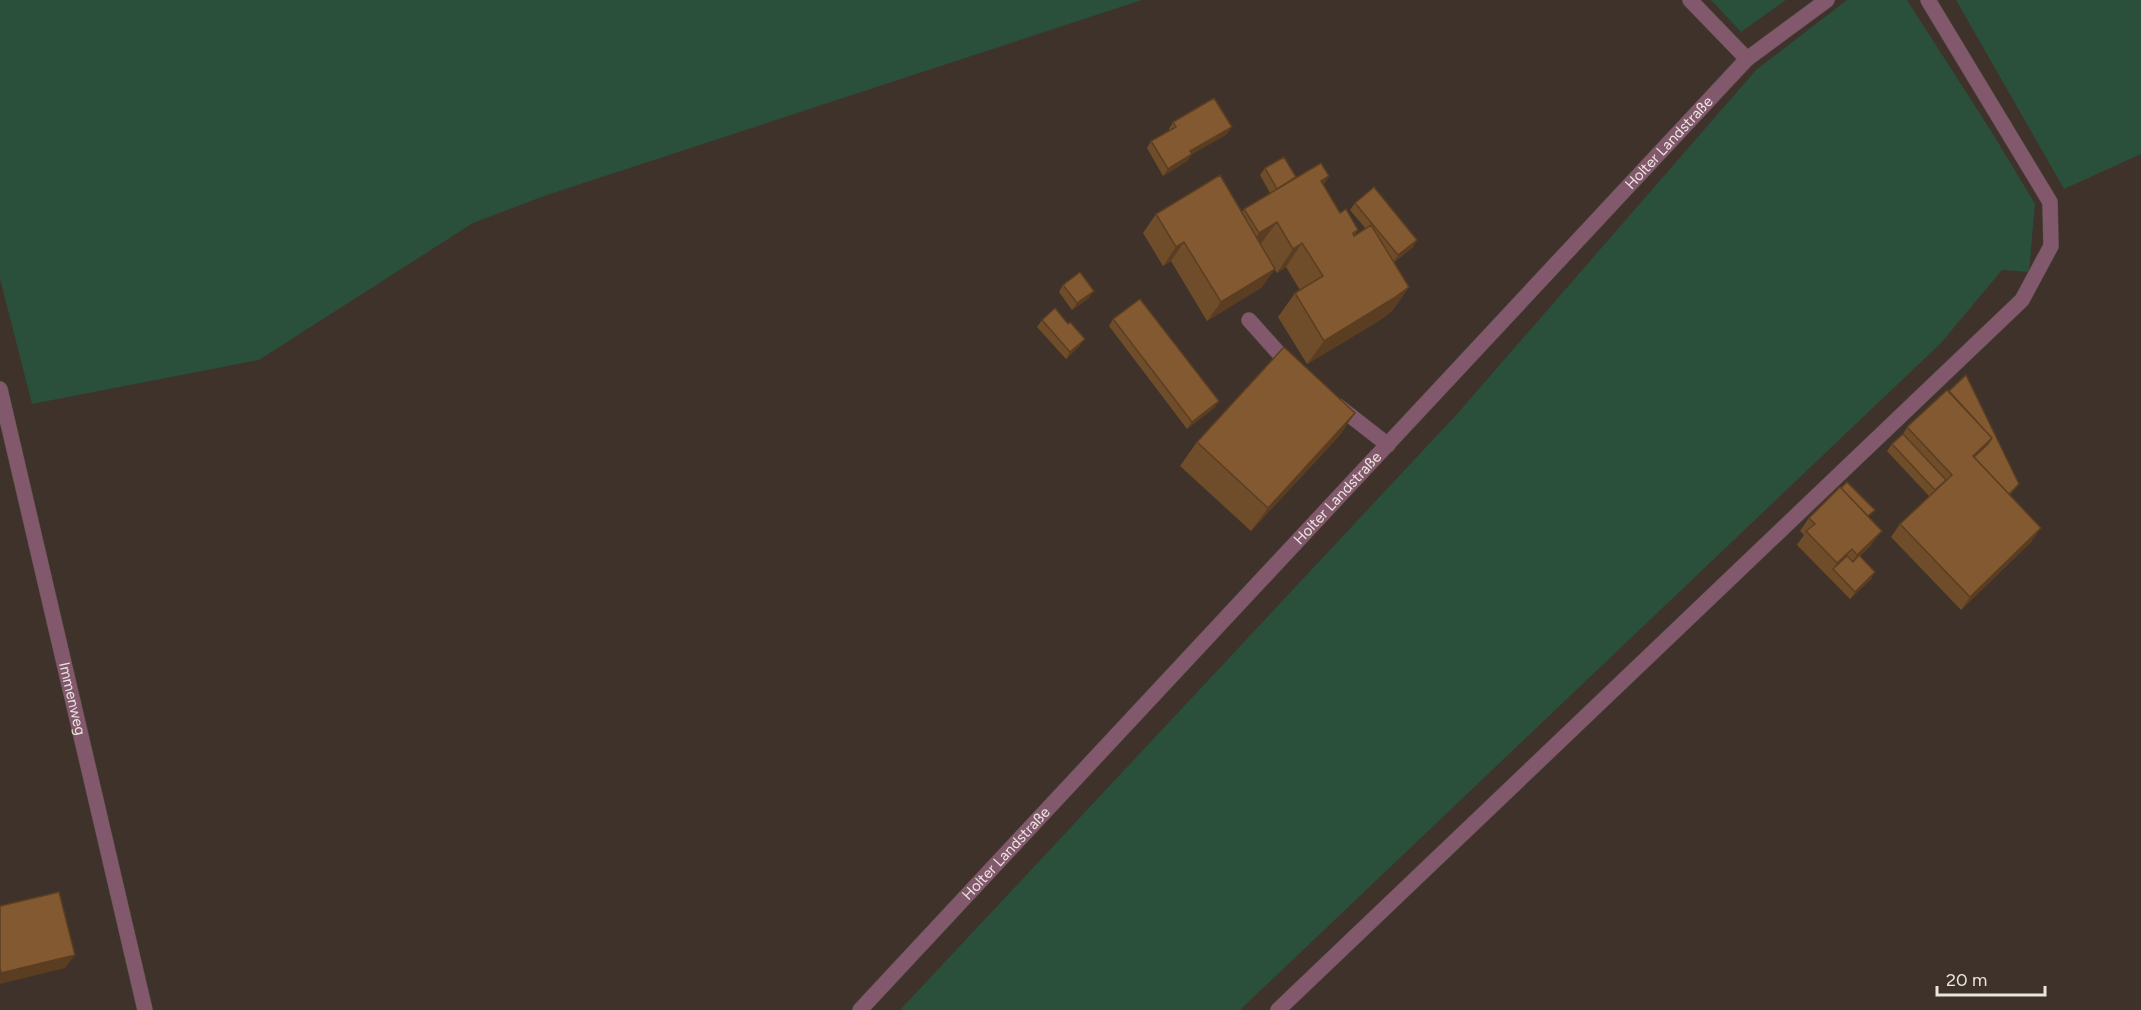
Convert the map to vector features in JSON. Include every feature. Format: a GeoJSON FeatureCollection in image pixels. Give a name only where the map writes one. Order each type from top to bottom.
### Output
{"type":"FeatureCollection","features":[{"type":"Feature","properties":{"kind":"street"},"geometry":{"type":"LineString","coordinates":[[1690,0],[1747,59]]}},
{"type":"Feature","properties":{"kind":"street","name":"Holter Landstraße"},"geometry":{"type":"LineString","coordinates":[[860,1010],[1747,59],[1827,0]]}},
{"type":"Feature","properties":{"kind":"street"},"geometry":{"type":"LineString","coordinates":[[1278,1010],[2022,300],[2051,246],[2050,202],[1928,0]]}},
{"type":"Feature","properties":{"kind":"street"},"geometry":{"type":"LineString","coordinates":[[1249,320],[1300,377]]}},
{"type":"Feature","properties":{"kind":"street","name":"Immenweg"},"geometry":{"type":"LineString","coordinates":[[0,389],[145,1010]]}},
{"type":"Feature","properties":{"kind":"street"},"geometry":{"type":"LineString","coordinates":[[1327,398],[1388,445]]}},
{"type":"Feature","properties":{"kind":"green space"},"geometry":{"type":"Polygon","coordinates":[[[0,0],[1142,0],[547,195],[473,223],[259,360],[32,404],[0,279],[0,0]]]}},
{"type":"Feature","properties":{"kind":"green space"},"geometry":{"type":"Polygon","coordinates":[[[1711,0],[1786,0],[1741,32],[1711,0]]]}},
{"type":"Feature","properties":{"kind":"green space"},"geometry":{"type":"Polygon","coordinates":[[[1847,0],[1907,0],[2035,204],[2029,272],[2002,270],[1941,343],[1240,1010],[900,1010],[1457,414],[1756,70],[1847,0]]]}},
{"type":"Feature","properties":{"kind":"green space"},"geometry":{"type":"Polygon","coordinates":[[[1956,0],[2141,0],[2141,154],[2064,189],[1956,0]]]}},
{"type":"Feature","properties":{"kind":"building"},"geometry":{"type":"Polygon","coordinates":[[[1214,98],[1232,127],[1190,151],[1192,154],[1168,169],[1151,141],[1176,127],[1173,122],[1214,98]]]}},
{"type":"Feature","properties":{"kind":"building"},"geometry":{"type":"Polygon","coordinates":[[[1284,157],[1296,177],[1277,189],[1265,168],[1284,157]]]}},
{"type":"Feature","properties":{"kind":"building"},"geometry":{"type":"Polygon","coordinates":[[[1321,163],[1329,176],[1321,181],[1340,213],[1346,209],[1358,230],[1353,233],[1354,236],[1371,225],[1409,287],[1324,341],[1295,293],[1323,276],[1302,243],[1293,249],[1277,222],[1259,233],[1244,209],[1321,163]]]}},
{"type":"Feature","properties":{"kind":"building"},"geometry":{"type":"Polygon","coordinates":[[[1220,175],[1275,269],[1221,302],[1184,242],[1176,247],[1156,214],[1220,175]]]}},
{"type":"Feature","properties":{"kind":"building"},"geometry":{"type":"Polygon","coordinates":[[[1374,187],[1417,240],[1398,255],[1355,203],[1374,187]]]}},
{"type":"Feature","properties":{"kind":"building"},"geometry":{"type":"Polygon","coordinates":[[[1080,272],[1094,291],[1077,303],[1063,285],[1080,272]]]}},
{"type":"Feature","properties":{"kind":"building"},"geometry":{"type":"Polygon","coordinates":[[[1140,299],[1219,401],[1192,422],[1113,319],[1140,299]]]}},
{"type":"Feature","properties":{"kind":"building"},"geometry":{"type":"Polygon","coordinates":[[[1055,308],[1085,339],[1070,352],[1042,320],[1055,308]]]}},
{"type":"Feature","properties":{"kind":"building"},"geometry":{"type":"Polygon","coordinates":[[[1284,347],[1355,413],[1268,508],[1197,442],[1284,347]]]}},
{"type":"Feature","properties":{"kind":"building"},"geometry":{"type":"Polygon","coordinates":[[[1966,375],[2019,484],[2009,494],[1974,457],[1992,438],[1949,391],[1966,375]]]}},
{"type":"Feature","properties":{"kind":"building"},"geometry":{"type":"Polygon","coordinates":[[[1947,390],[1992,438],[1973,456],[2041,528],[1970,597],[1900,524],[1952,475],[1907,427],[1947,390]]]}},
{"type":"Feature","properties":{"kind":"building"},"geometry":{"type":"Polygon","coordinates":[[[1903,434],[1946,480],[1935,490],[1892,444],[1903,434]]]}},
{"type":"Feature","properties":{"kind":"building"},"geometry":{"type":"Polygon","coordinates":[[[1847,482],[1875,510],[1868,516],[1841,488],[1847,482]]]}},
{"type":"Feature","properties":{"kind":"building"},"geometry":{"type":"Polygon","coordinates":[[[1840,487],[1882,531],[1857,555],[1852,549],[1837,563],[1806,531],[1815,524],[1809,518],[1840,487]]]}},
{"type":"Feature","properties":{"kind":"building"},"geometry":{"type":"Polygon","coordinates":[[[1859,555],[1875,572],[1855,592],[1833,569],[1847,556],[1853,562],[1859,555]]]}},
{"type":"Feature","properties":{"kind":"building"},"geometry":{"type":"Polygon","coordinates":[[[59,892],[75,955],[1,973],[0,906],[59,892]]]}}]}
